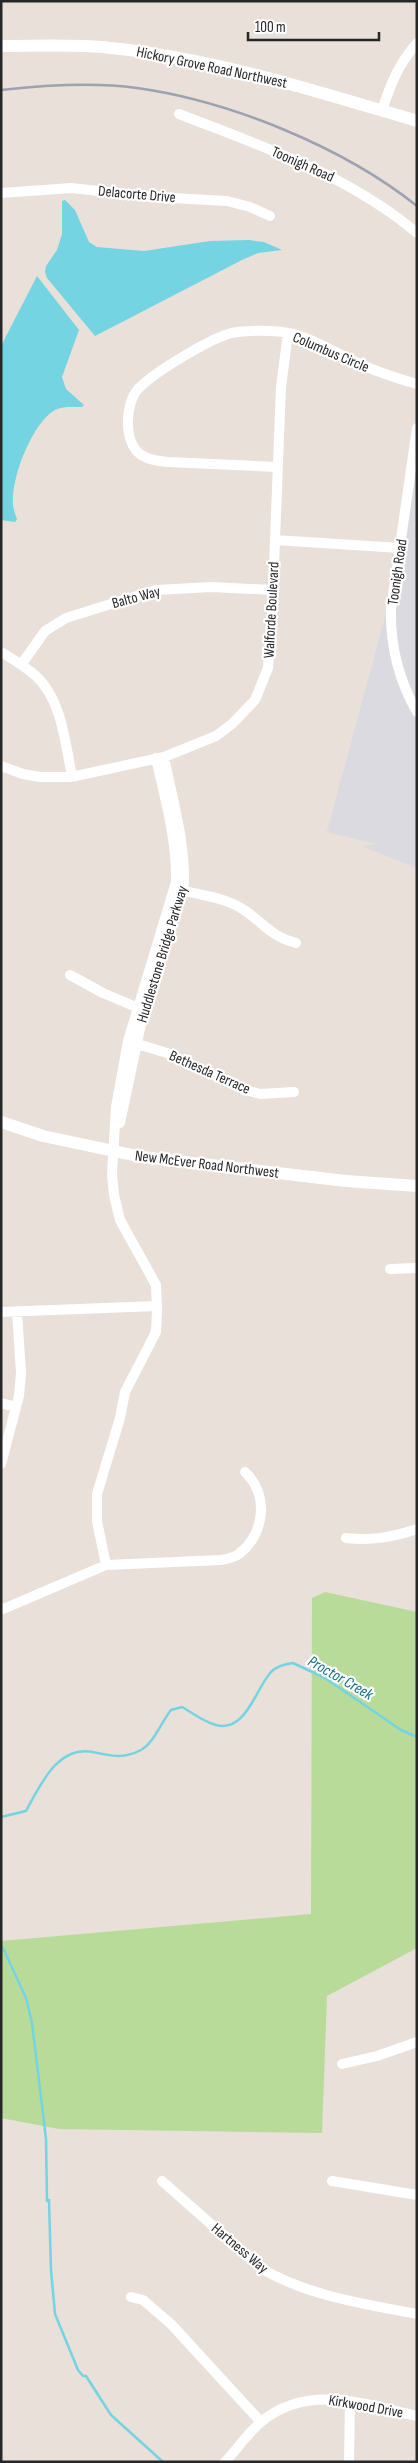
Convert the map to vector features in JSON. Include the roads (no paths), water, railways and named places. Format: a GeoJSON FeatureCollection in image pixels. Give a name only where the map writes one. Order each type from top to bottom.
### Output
{"type":"FeatureCollection","features":[{"type":"Feature","properties":{"kind":"street"},"geometry":{"type":"LineString","coordinates":[[382,111],[390,86],[404,58],[417,43]]}},
{"type":"Feature","properties":{"kind":"street","name":"Hickory Grove Road Northwest"},"geometry":{"type":"LineString","coordinates":[[1,46],[109,47],[157,53],[271,78],[417,121]]}},
{"type":"Feature","properties":{"kind":"street","name":"Toonigh Road"},"geometry":{"type":"LineString","coordinates":[[179,114],[339,179],[391,211],[417,233]]}},
{"type":"Feature","properties":{"kind":"street","name":"Delacorte Drive"},"geometry":{"type":"LineString","coordinates":[[1,192],[71,188],[154,198],[227,201],[250,207],[270,216]]}},
{"type":"Feature","properties":{"kind":"street","name":"Columbus Circle"},"geometry":{"type":"LineString","coordinates":[[277,467],[155,461],[139,454],[132,444],[129,434],[129,416],[133,396],[139,388],[187,354],[234,332],[275,331],[288,333],[324,345],[356,362],[392,377],[417,384]]}},
{"type":"Feature","properties":{"kind":"street","name":"Walforde Boulevard"},"geometry":{"type":"LineString","coordinates":[[1,766],[23,774],[40,777],[72,776],[160,757],[216,736],[232,724],[255,700],[268,668],[273,590],[277,467],[282,387],[288,333]]}},
{"type":"Feature","properties":{"kind":"street","name":"Toonigh Road"},"geometry":{"type":"LineString","coordinates":[[417,428],[412,448],[391,608],[391,634],[394,656],[405,691],[417,712]]}},
{"type":"Feature","properties":{"kind":"street"},"geometry":{"type":"LineString","coordinates":[[275,540],[400,548]]}},
{"type":"Feature","properties":{"kind":"street","name":"Balto Way"},"geometry":{"type":"LineString","coordinates":[[21,664],[45,631],[66,618],[156,590],[211,587],[273,590]]}},
{"type":"Feature","properties":{"kind":"street"},"geometry":{"type":"LineString","coordinates":[[1,652],[21,664],[37,677],[52,696],[60,719],[72,776]]}},
{"type":"Feature","properties":{"kind":"street","name":"Huddlestone Bridge Parkway"},"geometry":{"type":"LineString","coordinates":[[106,1565],[97,1521],[97,1494],[120,1418],[125,1392],[156,1332],[156,1285],[120,1220],[112,1174],[114,1150],[132,1042],[140,1009],[179,890],[184,862],[160,757]]}},
{"type":"Feature","properties":{"kind":"street"},"geometry":{"type":"LineString","coordinates":[[179,890],[224,901],[243,909],[279,939],[296,943]]}},
{"type":"Feature","properties":{"kind":"street"},"geometry":{"type":"LineString","coordinates":[[70,975],[103,993],[140,1009]]}},
{"type":"Feature","properties":{"kind":"street","name":"Bethesda Terrace"},"geometry":{"type":"LineString","coordinates":[[132,1042],[167,1053],[245,1090],[260,1094],[294,1092]]}},
{"type":"Feature","properties":{"kind":"street","name":"New McEver Road Northwest"},"geometry":{"type":"LineString","coordinates":[[1,1122],[43,1136],[151,1158],[417,1186]]}},
{"type":"Feature","properties":{"kind":"street"},"geometry":{"type":"LineString","coordinates":[[390,1269],[417,1268]]}},
{"type":"Feature","properties":{"kind":"street"},"geometry":{"type":"LineString","coordinates":[[1,1312],[157,1306]]}},
{"type":"Feature","properties":{"kind":"street"},"geometry":{"type":"LineString","coordinates":[[1,1464],[16,1407],[21,1373],[17,1312]]}},
{"type":"Feature","properties":{"kind":"street"},"geometry":{"type":"LineString","coordinates":[[1,1403],[16,1407]]}},
{"type":"Feature","properties":{"kind":"street"},"geometry":{"type":"LineString","coordinates":[[1,1610],[106,1565],[221,1560],[238,1555],[252,1540],[259,1527],[263,1505],[255,1481],[245,1472]]}},
{"type":"Feature","properties":{"kind":"street"},"geometry":{"type":"LineString","coordinates":[[346,1538],[364,1540],[389,1538],[417,1529]]}},
{"type":"Feature","properties":{"kind":"street"},"geometry":{"type":"LineString","coordinates":[[342,2064],[377,2056],[417,2042]]}},
{"type":"Feature","properties":{"kind":"street","name":"Hartness Way"},"geometry":{"type":"LineString","coordinates":[[162,2181],[262,2269],[281,2280],[318,2293],[417,2314]]}},
{"type":"Feature","properties":{"kind":"street"},"geometry":{"type":"LineString","coordinates":[[332,2181],[417,2195]]}},
{"type":"Feature","properties":{"kind":"street"},"geometry":{"type":"LineString","coordinates":[[132,2297],[143,2300],[171,2324],[260,2422]]}},
{"type":"Feature","properties":{"kind":"street","name":"Kirkwood Drive"},"geometry":{"type":"LineString","coordinates":[[225,2462],[260,2422],[298,2401],[323,2398],[417,2416]]}},
{"type":"Feature","properties":{"kind":"street"},"geometry":{"type":"LineString","coordinates":[[349,2462],[350,2402]]}},
{"type":"Feature","properties":{"kind":"water"},"geometry":{"type":"Polygon","coordinates":[[[65,200],[75,210],[89,242],[97,247],[144,251],[210,241],[249,240],[264,242],[282,250],[258,253],[242,260],[95,336],[47,278],[45,272],[46,266],[57,250],[62,234],[62,201],[65,200]]]}},
{"type":"Feature","properties":{"kind":"water"},"geometry":{"type":"Polygon","coordinates":[[[37,276],[79,330],[62,377],[66,389],[84,405],[82,407],[64,407],[55,410],[38,427],[25,452],[15,480],[13,504],[17,519],[15,522],[1,520],[1,346],[37,276]]]}},
{"type":"Feature","properties":{"kind":"waterway","name":"Proctor Creek"},"geometry":{"type":"LineString","coordinates":[[1,1817],[26,1811],[37,1790],[51,1770],[69,1755],[80,1752],[93,1752],[123,1756],[135,1753],[146,1747],[171,1710],[182,1707],[203,1720],[216,1725],[226,1726],[235,1722],[249,1708],[271,1672],[287,1664],[293,1663],[325,1678],[401,1730],[417,1737]]}},
{"type":"Feature","properties":{"kind":"waterway"},"geometry":{"type":"LineString","coordinates":[[3,1948],[26,1998],[32,2023],[46,2139],[47,2201],[49,2200],[51,2270],[55,2314],[78,2370],[83,2376],[86,2376],[111,2415],[163,2462]]}},
{"type":"Feature","properties":{"kind":"railway"},"geometry":{"type":"LineString","coordinates":[[1,90],[69,85],[120,86],[173,94],[210,104],[247,115],[320,146],[355,164],[417,206]]}}]}
